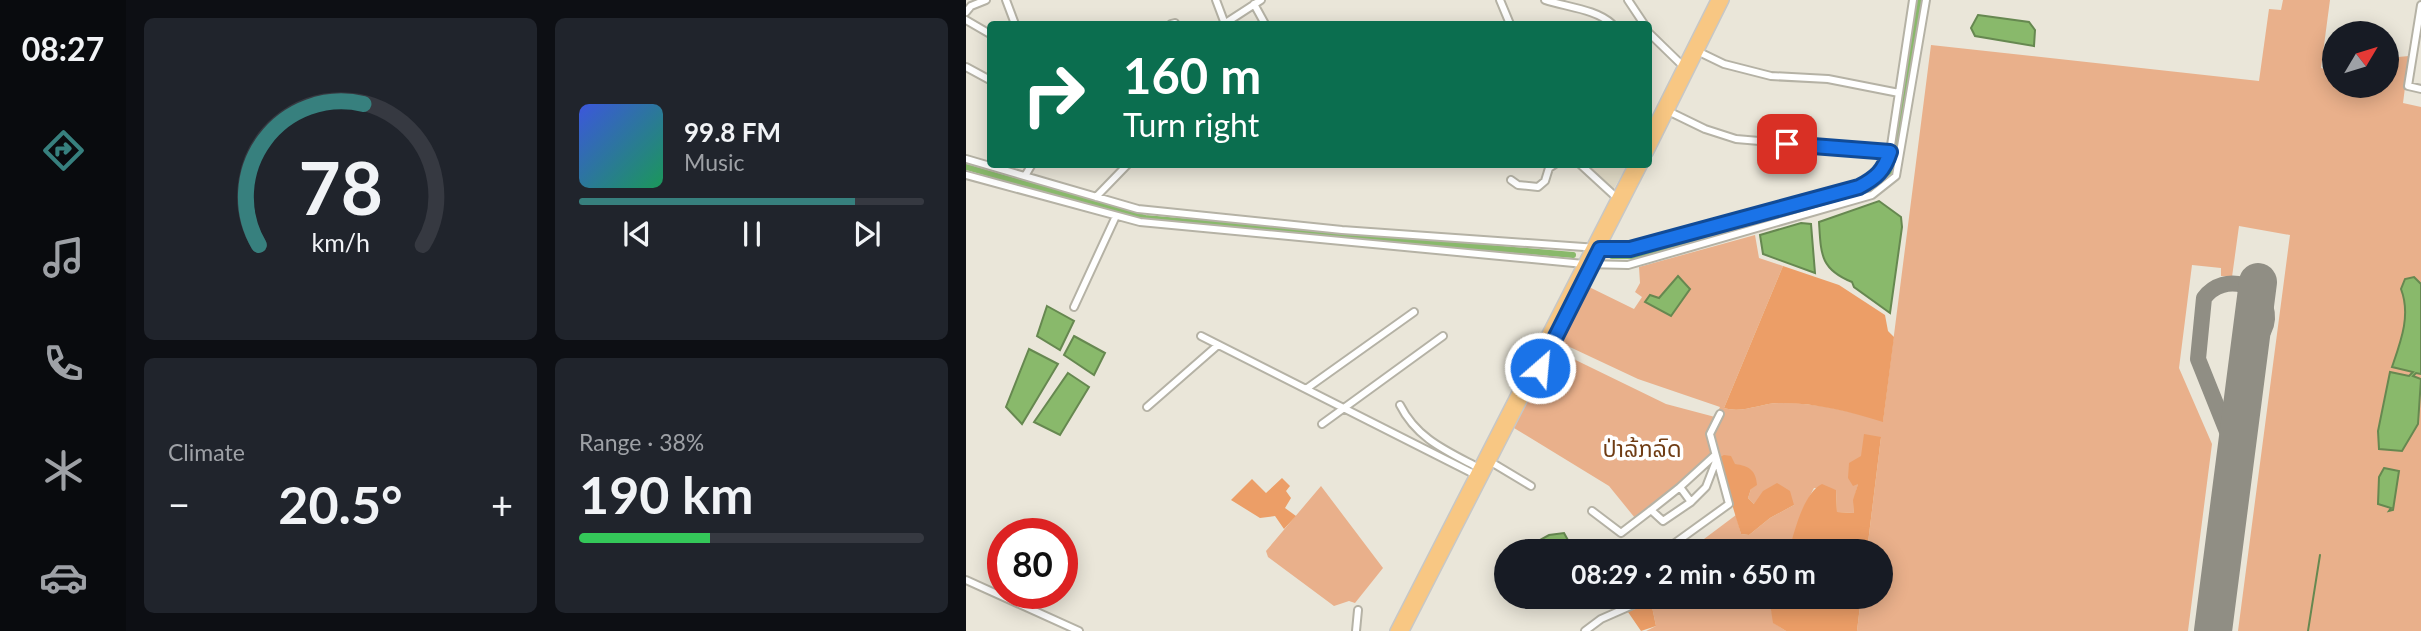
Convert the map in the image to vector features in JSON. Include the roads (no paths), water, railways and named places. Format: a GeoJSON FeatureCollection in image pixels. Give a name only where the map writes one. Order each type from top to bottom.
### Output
{"type":"FeatureCollection","features":[{"type":"Feature","properties":{"kind":"highway"},"geometry":{"type":"LineString","coordinates":[[1695,50],[1716,0]]}},
{"type":"Feature","properties":{"kind":"highway"},"geometry":{"type":"LineString","coordinates":[[1652,129],[1724,0]]}},
{"type":"Feature","properties":{"kind":"highway"},"geometry":{"type":"LineString","coordinates":[[1652,145],[1670,111],[1686,68]]}},
{"type":"Feature","properties":{"kind":"highway"},"geometry":{"type":"LineString","coordinates":[[1596,249],[1632,168]]}},
{"type":"Feature","properties":{"kind":"highway"},"geometry":{"type":"LineString","coordinates":[[1395,631],[1477,471],[1641,168]]}},
{"type":"Feature","properties":{"kind":"highway"},"geometry":{"type":"LineString","coordinates":[[1404,631],[1588,264]]}},
{"type":"Feature","properties":{"kind":"street"},"geometry":{"type":"LineString","coordinates":[[966,12],[969,3],[986,0]]}},
{"type":"Feature","properties":{"kind":"street"},"geometry":{"type":"LineString","coordinates":[[1006,0],[1014,21]]}},
{"type":"Feature","properties":{"kind":"street"},"geometry":{"type":"LineString","coordinates":[[1216,0],[1223,21]]}},
{"type":"Feature","properties":{"kind":"street"},"geometry":{"type":"LineString","coordinates":[[1500,0],[1509,21]]}},
{"type":"Feature","properties":{"kind":"street"},"geometry":{"type":"LineString","coordinates":[[1545,0],[1575,10],[1590,11],[1607,21]]}},
{"type":"Feature","properties":{"kind":"street"},"geometry":{"type":"LineString","coordinates":[[1628,0],[1642,21]]}},
{"type":"Feature","properties":{"kind":"street"},"geometry":{"type":"LineString","coordinates":[[997,168],[1138,209],[1171,214],[1342,230],[1596,249],[1630,249],[1859,187],[1874,179],[1885,168],[1890,152],[1913,0]]}},
{"type":"Feature","properties":{"kind":"street"},"geometry":{"type":"LineString","coordinates":[[966,176],[1140,222],[1588,264],[1628,265],[1872,195],[1886,186],[1896,176],[1926,0]]}},
{"type":"Feature","properties":{"kind":"street"},"geometry":{"type":"LineString","coordinates":[[1229,21],[1258,2],[1264,21]]}},
{"type":"Feature","properties":{"kind":"street"},"geometry":{"type":"LineString","coordinates":[[2421,5],[2409,86],[2421,89]]}},
{"type":"Feature","properties":{"kind":"street"},"geometry":{"type":"LineString","coordinates":[[966,20],[987,32]]}},
{"type":"Feature","properties":{"kind":"street"},"geometry":{"type":"LineString","coordinates":[[1652,38],[1686,68]]}},
{"type":"Feature","properties":{"kind":"street"},"geometry":{"type":"LineString","coordinates":[[1695,50],[1724,64],[1771,76],[1828,79],[1899,93]]}},
{"type":"Feature","properties":{"kind":"street"},"geometry":{"type":"LineString","coordinates":[[966,67],[987,78]]}},
{"type":"Feature","properties":{"kind":"street"},"geometry":{"type":"LineString","coordinates":[[1670,111],[1705,129],[1736,139],[1890,152]]}},
{"type":"Feature","properties":{"kind":"street"},"geometry":{"type":"LineString","coordinates":[[966,159],[987,165]]}},
{"type":"Feature","properties":{"kind":"street"},"geometry":{"type":"LineString","coordinates":[[1025,176],[1030,168]]}},
{"type":"Feature","properties":{"kind":"street"},"geometry":{"type":"LineString","coordinates":[[1096,197],[1124,168]]}},
{"type":"Feature","properties":{"kind":"street"},"geometry":{"type":"LineString","coordinates":[[1511,180],[1518,185],[1538,187],[1545,181],[1549,168]]}},
{"type":"Feature","properties":{"kind":"street"},"geometry":{"type":"LineString","coordinates":[[1584,168],[1617,198]]}},
{"type":"Feature","properties":{"kind":"street"},"geometry":{"type":"LineString","coordinates":[[1074,307],[1115,216]]}},
{"type":"Feature","properties":{"kind":"street"},"geometry":{"type":"LineString","coordinates":[[1306,389],[1413,312]]}},
{"type":"Feature","properties":{"kind":"street"},"geometry":{"type":"LineString","coordinates":[[1201,336],[1343,409],[1477,471]]}},
{"type":"Feature","properties":{"kind":"street"},"geometry":{"type":"LineString","coordinates":[[1322,424],[1443,336]]}},
{"type":"Feature","properties":{"kind":"street"},"geometry":{"type":"LineString","coordinates":[[1147,407],[1218,345]]}},
{"type":"Feature","properties":{"kind":"street"},"geometry":{"type":"LineString","coordinates":[[1400,405],[1410,424],[1428,441],[1477,471]]}},
{"type":"Feature","properties":{"kind":"street"},"geometry":{"type":"LineString","coordinates":[[1681,539],[1729,504],[1710,434],[1720,414]]}},
{"type":"Feature","properties":{"kind":"street"},"geometry":{"type":"LineString","coordinates":[[1592,511],[1621,533],[1628,531],[1715,459]]}},
{"type":"Feature","properties":{"kind":"street"},"geometry":{"type":"LineString","coordinates":[[1651,510],[1663,522],[1691,502],[1706,487],[1715,459]]}},
{"type":"Feature","properties":{"kind":"street"},"geometry":{"type":"LineString","coordinates":[[1491,462],[1531,486]]}},
{"type":"Feature","properties":{"kind":"street"},"geometry":{"type":"LineString","coordinates":[[1680,487],[1691,502]]}},
{"type":"Feature","properties":{"kind":"street"},"geometry":{"type":"LineString","coordinates":[[966,580],[1079,631]]}},
{"type":"Feature","properties":{"kind":"street"},"geometry":{"type":"LineString","coordinates":[[1585,631],[1601,619],[1624,609]]}},
{"type":"Feature","properties":{"kind":"street"},"geometry":{"type":"LineString","coordinates":[[1356,631],[1358,610]]}},
{"type":"Feature","properties":{"kind":"waterway"},"geometry":{"type":"LineString","coordinates":[[1612,256],[1635,256],[1877,185],[1889,172],[1896,155],[1919,0]]}},
{"type":"Feature","properties":{"kind":"waterway"},"geometry":{"type":"LineString","coordinates":[[966,167],[1145,218],[1573,255]]}},
{"type":"Feature","properties":{"kind":"waterway"},"geometry":{"type":"LineString","coordinates":[[2308,631],[2320,555]]}},
{"type":"Feature","properties":{"kind":"park label","name":"ປ່າລ້ກລົດ"},"geometry":{"type":"Point","coordinates":[1642,449]}}]}
